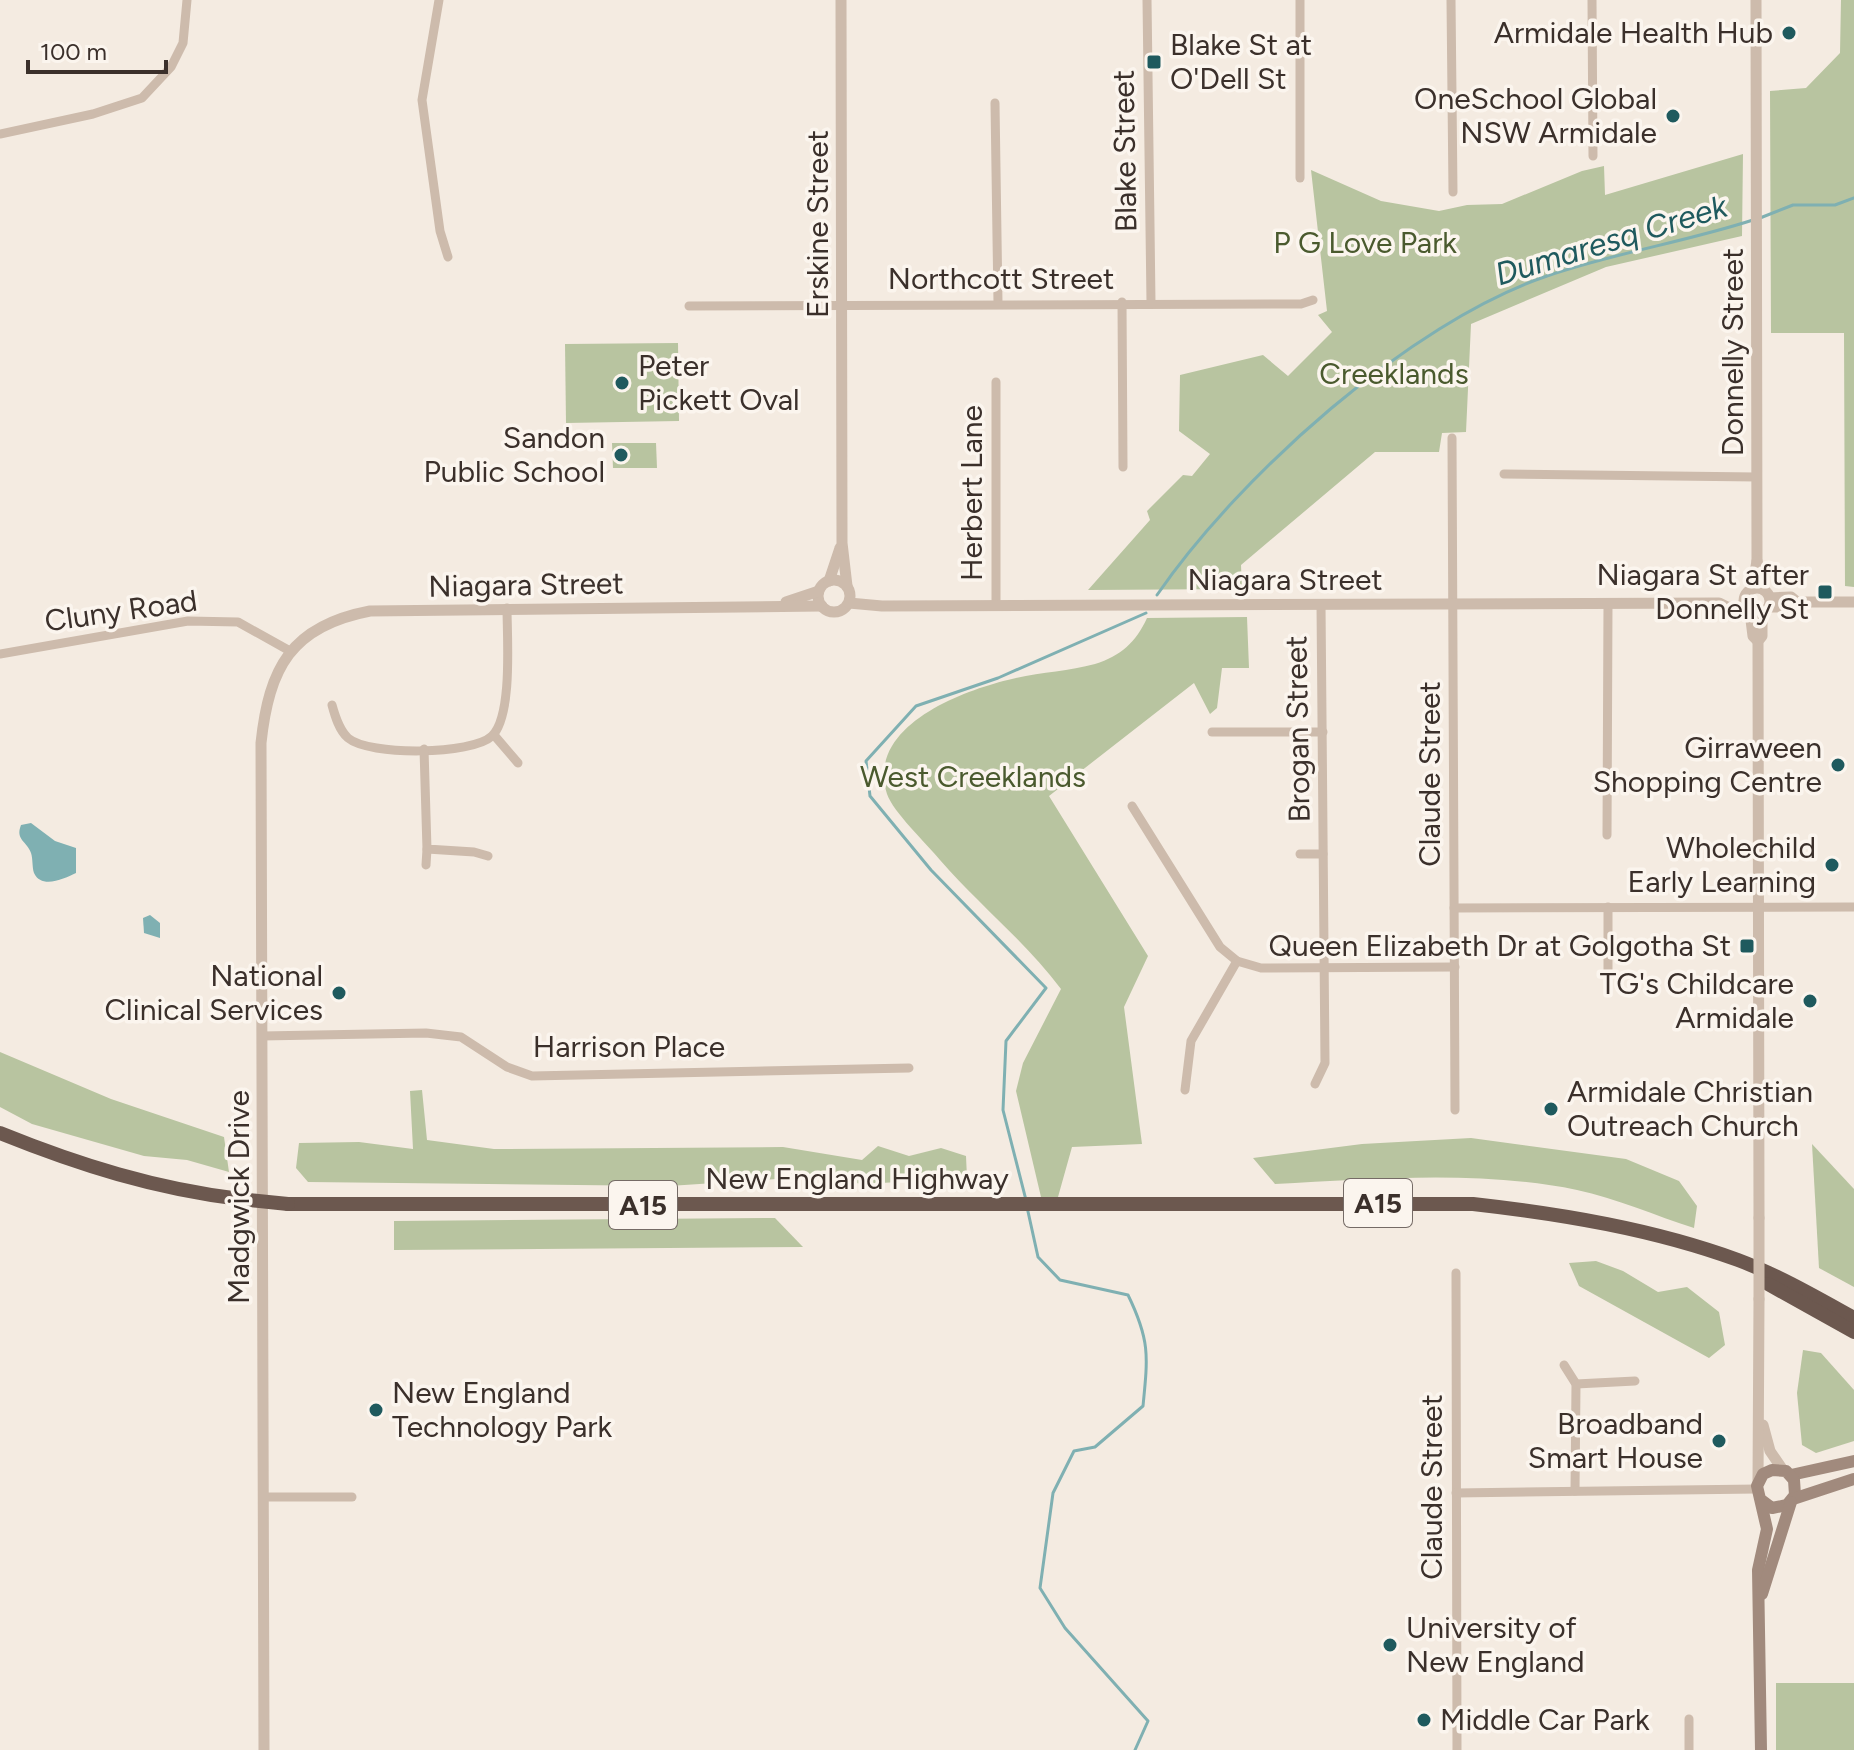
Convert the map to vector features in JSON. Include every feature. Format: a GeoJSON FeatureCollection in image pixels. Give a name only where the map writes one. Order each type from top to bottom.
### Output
{"type":"FeatureCollection","features":[{"type":"Feature","properties":{"kind":"highway","name":"New England Highway"},"geometry":{"type":"LineString","coordinates":[[0,1133],[77,1164],[183,1192],[288,1204],[1473,1204],[1555,1213],[1741,1261],[1854,1318]]}},
{"type":"Feature","properties":{"kind":"highway","name":"New England Highway"},"geometry":{"type":"LineString","coordinates":[[1673,1242],[1782,1290],[1854,1332]]}},
{"type":"Feature","properties":{"kind":"main road"},"geometry":{"type":"LineString","coordinates":[[1761,1750],[1761,1597],[1758,1570],[1767,1529],[1758,1490],[1768,1471],[1787,1473],[1854,1461]]}},
{"type":"Feature","properties":{"kind":"main road"},"geometry":{"type":"LineString","coordinates":[[1761,1597],[1796,1484],[1787,1473]]}},
{"type":"Feature","properties":{"kind":"main road"},"geometry":{"type":"LineString","coordinates":[[1758,1490],[1777,1508],[1854,1479]]}},
{"type":"Feature","properties":{"kind":"street"},"geometry":{"type":"LineString","coordinates":[[0,134],[93,114],[142,98],[171,67],[183,43],[187,0]]}},
{"type":"Feature","properties":{"kind":"street"},"geometry":{"type":"LineString","coordinates":[[439,0],[422,100],[440,231],[448,257]]}},
{"type":"Feature","properties":{"kind":"street","name":"Erskine Street"},"geometry":{"type":"LineString","coordinates":[[841,0],[842,543],[847,586]]}},
{"type":"Feature","properties":{"kind":"street","name":"Blake Street"},"geometry":{"type":"LineString","coordinates":[[1147,0],[1151,302]]}},
{"type":"Feature","properties":{"kind":"street"},"geometry":{"type":"LineString","coordinates":[[1300,0],[1300,178]]}},
{"type":"Feature","properties":{"kind":"street"},"geometry":{"type":"LineString","coordinates":[[1451,0],[1453,192]]}},
{"type":"Feature","properties":{"kind":"street"},"geometry":{"type":"LineString","coordinates":[[1592,0],[1593,156]]}},
{"type":"Feature","properties":{"kind":"street","name":"Donnelly Street"},"geometry":{"type":"LineString","coordinates":[[1756,0],[1757,602]]}},
{"type":"Feature","properties":{"kind":"street"},"geometry":{"type":"LineString","coordinates":[[995,103],[998,303]]}},
{"type":"Feature","properties":{"kind":"street","name":"Northcott Street"},"geometry":{"type":"LineString","coordinates":[[689,306],[1122,302],[1301,304],[1313,300]]}},
{"type":"Feature","properties":{"kind":"street"},"geometry":{"type":"LineString","coordinates":[[1122,302],[1123,467]]}},
{"type":"Feature","properties":{"kind":"street","name":"Herbert Lane"},"geometry":{"type":"LineString","coordinates":[[996,382],[996,605]]}},
{"type":"Feature","properties":{"kind":"street","name":"Claude Street"},"geometry":{"type":"LineString","coordinates":[[1452,438],[1455,1110]]}},
{"type":"Feature","properties":{"kind":"street"},"geometry":{"type":"LineString","coordinates":[[1504,474],[1757,477]]}},
{"type":"Feature","properties":{"kind":"street","name":"Erskine Street"},"geometry":{"type":"LineString","coordinates":[[829,581],[842,543]]}},
{"type":"Feature","properties":{"kind":"street"},"geometry":{"type":"LineString","coordinates":[[829,581],[847,586],[849,603],[835,612],[822,606],[819,591],[829,581]]}},
{"type":"Feature","properties":{"kind":"street","name":"Niagara Street"},"geometry":{"type":"LineString","coordinates":[[774,606],[819,591]]}},
{"type":"Feature","properties":{"kind":"street","name":"Niagara Street"},"geometry":{"type":"LineString","coordinates":[[849,603],[1721,603],[1726,598],[1790,607],[1797,602],[1854,602]]}},
{"type":"Feature","properties":{"kind":"street"},"geometry":{"type":"LineString","coordinates":[[1456,1493],[1758,1490],[1758,641],[1753,636],[1757,602]]}},
{"type":"Feature","properties":{"kind":"street"},"geometry":{"type":"LineString","coordinates":[[1607,835],[1608,603]]}},
{"type":"Feature","properties":{"kind":"street","name":"Brogan Street"},"geometry":{"type":"LineString","coordinates":[[1315,1084],[1325,1063],[1321,604]]}},
{"type":"Feature","properties":{"kind":"street","name":"Niagara Street"},"geometry":{"type":"LineString","coordinates":[[290,651],[318,628],[347,615],[370,611],[822,606]]}},
{"type":"Feature","properties":{"kind":"street"},"geometry":{"type":"LineString","coordinates":[[332,705],[341,728],[356,742],[382,750],[474,746],[494,735],[505,696],[507,608]]}},
{"type":"Feature","properties":{"kind":"street","name":"Cluny Road"},"geometry":{"type":"LineString","coordinates":[[0,654],[188,621],[238,622],[290,651]]}},
{"type":"Feature","properties":{"kind":"street","name":"Madgwick Drive"},"geometry":{"type":"LineString","coordinates":[[264,1750],[261,743],[272,684],[290,651]]}},
{"type":"Feature","properties":{"kind":"street"},"geometry":{"type":"LineString","coordinates":[[1212,732],[1323,732]]}},
{"type":"Feature","properties":{"kind":"street"},"geometry":{"type":"LineString","coordinates":[[494,735],[518,763]]}},
{"type":"Feature","properties":{"kind":"street"},"geometry":{"type":"LineString","coordinates":[[424,749],[426,865]]}},
{"type":"Feature","properties":{"kind":"street"},"geometry":{"type":"LineString","coordinates":[[1132,806],[1207,929],[1237,961],[1261,968],[1455,967]]}},
{"type":"Feature","properties":{"kind":"street"},"geometry":{"type":"LineString","coordinates":[[427,849],[488,856]]}},
{"type":"Feature","properties":{"kind":"street","name":"Brogan Street"},"geometry":{"type":"LineString","coordinates":[[1300,854],[1323,854]]}},
{"type":"Feature","properties":{"kind":"street"},"geometry":{"type":"LineString","coordinates":[[1608,907],[1608,975]]}},
{"type":"Feature","properties":{"kind":"street"},"geometry":{"type":"LineString","coordinates":[[1454,908],[1854,907]]}},
{"type":"Feature","properties":{"kind":"street"},"geometry":{"type":"LineString","coordinates":[[1185,1090],[1191,1041],[1237,961]]}},
{"type":"Feature","properties":{"kind":"street","name":"Harrison Place"},"geometry":{"type":"LineString","coordinates":[[262,1036],[426,1033],[461,1037],[507,1067],[532,1076],[909,1068]]}},
{"type":"Feature","properties":{"kind":"street","name":"Claude Street"},"geometry":{"type":"LineString","coordinates":[[1456,1273],[1457,1750]]}},
{"type":"Feature","properties":{"kind":"street"},"geometry":{"type":"LineString","coordinates":[[1564,1365],[1576,1384],[1575,1491]]}},
{"type":"Feature","properties":{"kind":"street"},"geometry":{"type":"LineString","coordinates":[[1576,1384],[1635,1381]]}},
{"type":"Feature","properties":{"kind":"street"},"geometry":{"type":"LineString","coordinates":[[1760,1408],[1766,1440],[1787,1473]]}},
{"type":"Feature","properties":{"kind":"street"},"geometry":{"type":"LineString","coordinates":[[264,1497],[352,1497]]}},
{"type":"Feature","properties":{"kind":"street"},"geometry":{"type":"LineString","coordinates":[[1689,1719],[1689,1750]]}},
{"type":"Feature","properties":{"kind":"green space"},"geometry":{"type":"Polygon","coordinates":[[[1841,0],[1854,0],[1854,587],[1845,586],[1844,333],[1771,333],[1770,91],[1806,88],[1840,53],[1841,0]]]}},
{"type":"Feature","properties":{"kind":"green space","name":"Creeklands"},"geometry":{"type":"Polygon","coordinates":[[[1743,154],[1742,236],[1606,267],[1471,324],[1466,432],[1442,433],[1439,452],[1375,452],[1241,565],[1242,589],[1088,590],[1150,520],[1147,511],[1183,475],[1192,476],[1210,454],[1179,431],[1180,375],[1263,355],[1288,376],[1332,332],[1318,315],[1327,311],[1311,170],[1381,201],[1439,211],[1467,205],[1502,204],[1582,171],[1604,166],[1605,195],[1743,154]]]}},
{"type":"Feature","properties":{"kind":"green space","name":"Peter Pickett Oval"},"geometry":{"type":"Polygon","coordinates":[[[678,343],[679,421],[566,423],[565,344],[678,343]]]}},
{"type":"Feature","properties":{"kind":"green space"},"geometry":{"type":"Polygon","coordinates":[[[612,443],[656,443],[657,468],[613,468],[612,443]]]}},
{"type":"Feature","properties":{"kind":"green space","name":"West Creeklands"},"geometry":{"type":"Polygon","coordinates":[[[1247,617],[1249,668],[1222,668],[1217,708],[1210,714],[1194,683],[1049,796],[1148,956],[1124,1007],[1142,1144],[1072,1147],[1058,1197],[1041,1197],[1016,1091],[1023,1063],[1061,989],[896,810],[887,794],[884,770],[891,748],[905,730],[924,714],[947,701],[995,683],[1095,664],[1113,657],[1133,641],[1147,618],[1247,617]]]}},
{"type":"Feature","properties":{"kind":"green space"},"geometry":{"type":"Polygon","coordinates":[[[0,1052],[111,1099],[224,1137],[229,1172],[187,1160],[144,1156],[32,1124],[0,1107],[0,1052]]]}},
{"type":"Feature","properties":{"kind":"green space"},"geometry":{"type":"Polygon","coordinates":[[[422,1090],[427,1140],[494,1149],[783,1147],[862,1160],[878,1146],[909,1156],[941,1148],[966,1156],[967,1178],[864,1184],[806,1177],[669,1186],[308,1182],[296,1168],[299,1143],[359,1142],[413,1149],[410,1091],[422,1090]]]}},
{"type":"Feature","properties":{"kind":"green space"},"geometry":{"type":"Polygon","coordinates":[[[1471,1138],[1626,1159],[1679,1181],[1697,1206],[1694,1228],[1577,1190],[1503,1180],[1427,1178],[1275,1184],[1253,1158],[1362,1144],[1471,1138]]]}},
{"type":"Feature","properties":{"kind":"green space"},"geometry":{"type":"Polygon","coordinates":[[[1812,1144],[1854,1189],[1854,1287],[1819,1268],[1812,1144]]]}},
{"type":"Feature","properties":{"kind":"green space"},"geometry":{"type":"Polygon","coordinates":[[[775,1218],[803,1247],[394,1250],[394,1221],[775,1218]]]}},
{"type":"Feature","properties":{"kind":"green space"},"geometry":{"type":"Polygon","coordinates":[[[1596,1261],[1623,1271],[1658,1292],[1687,1287],[1719,1312],[1725,1345],[1709,1358],[1579,1286],[1569,1263],[1596,1261]]]}},
{"type":"Feature","properties":{"kind":"green space"},"geometry":{"type":"Polygon","coordinates":[[[1803,1350],[1821,1353],[1854,1390],[1854,1441],[1816,1453],[1802,1445],[1797,1393],[1803,1350]]]}},
{"type":"Feature","properties":{"kind":"green space"},"geometry":{"type":"Polygon","coordinates":[[[1776,1683],[1854,1683],[1854,1750],[1776,1750],[1776,1683]]]}},
{"type":"Feature","properties":{"kind":"water"},"geometry":{"type":"Polygon","coordinates":[[[31,823],[55,841],[76,848],[76,873],[48,882],[38,878],[33,871],[31,853],[19,834],[21,825],[31,823]]]}},
{"type":"Feature","properties":{"kind":"water"},"geometry":{"type":"Polygon","coordinates":[[[150,915],[160,923],[160,938],[144,933],[143,918],[150,915]]]}},
{"type":"Feature","properties":{"kind":"waterway","name":"Dumaresq Creek"},"geometry":{"type":"LineString","coordinates":[[1760,218],[1793,205],[1835,205],[1854,198]]}},
{"type":"Feature","properties":{"kind":"waterway","name":"Dumaresq Creek"},"geometry":{"type":"LineString","coordinates":[[1157,595],[1192,549],[1280,454],[1331,408],[1439,329],[1494,298],[1547,276],[1753,220]]}},
{"type":"Feature","properties":{"kind":"waterway","name":"Dumaresq Creek"},"geometry":{"type":"LineString","coordinates":[[1026,1200],[1003,1110],[1006,1041],[1046,988],[931,870],[870,796],[866,761],[916,706],[998,678],[1146,613]]}},
{"type":"Feature","properties":{"kind":"waterway","name":"Dumaresq Creek"},"geometry":{"type":"LineString","coordinates":[[1027,1207],[1038,1257],[1060,1280],[1128,1295],[1144,1337],[1143,1406],[1095,1447],[1074,1451],[1053,1493],[1040,1588],[1065,1628],[1148,1721],[1135,1750]]}},
{"type":"Feature","properties":{"kind":"place","name":"Armidale Health Hub"},"geometry":{"type":"Point","coordinates":[1789,33]}},
{"type":"Feature","properties":{"kind":"place","name":"Blake St at O'Dell St"},"geometry":{"type":"Point","coordinates":[1154,62]}},
{"type":"Feature","properties":{"kind":"place","name":"OneSchool Global NSW Armidale"},"geometry":{"type":"Point","coordinates":[1673,116]}},
{"type":"Feature","properties":{"kind":"place","name":"Peter Pickett Oval"},"geometry":{"type":"Point","coordinates":[622,383]}},
{"type":"Feature","properties":{"kind":"place","name":"Sandon Public School"},"geometry":{"type":"Point","coordinates":[621,455]}},
{"type":"Feature","properties":{"kind":"place","name":"Niagara St after Donnelly St"},"geometry":{"type":"Point","coordinates":[1825,592]}},
{"type":"Feature","properties":{"kind":"place","name":"Girraween Shopping Centre"},"geometry":{"type":"Point","coordinates":[1838,765]}},
{"type":"Feature","properties":{"kind":"place","name":"Wholechild Early Learning"},"geometry":{"type":"Point","coordinates":[1832,865]}},
{"type":"Feature","properties":{"kind":"place","name":"Queen Elizabeth Dr at Golgotha St"},"geometry":{"type":"Point","coordinates":[1747,946]}},
{"type":"Feature","properties":{"kind":"place","name":"National Clinical Services"},"geometry":{"type":"Point","coordinates":[339,993]}},
{"type":"Feature","properties":{"kind":"place","name":"TG's Childcare Armidale"},"geometry":{"type":"Point","coordinates":[1810,1001]}},
{"type":"Feature","properties":{"kind":"place","name":"Armidale Christian Outreach Church"},"geometry":{"type":"Point","coordinates":[1551,1109]}},
{"type":"Feature","properties":{"kind":"place","name":"New England Technology Park"},"geometry":{"type":"Point","coordinates":[376,1410]}},
{"type":"Feature","properties":{"kind":"place","name":"Broadband Smart House"},"geometry":{"type":"Point","coordinates":[1719,1441]}},
{"type":"Feature","properties":{"kind":"place","name":"University of New England"},"geometry":{"type":"Point","coordinates":[1390,1645]}},
{"type":"Feature","properties":{"kind":"place","name":"Middle Car Park"},"geometry":{"type":"Point","coordinates":[1424,1720]}},
{"type":"Feature","properties":{"kind":"park label","name":"P G Love Park"},"geometry":{"type":"Point","coordinates":[1365,243]}}]}
